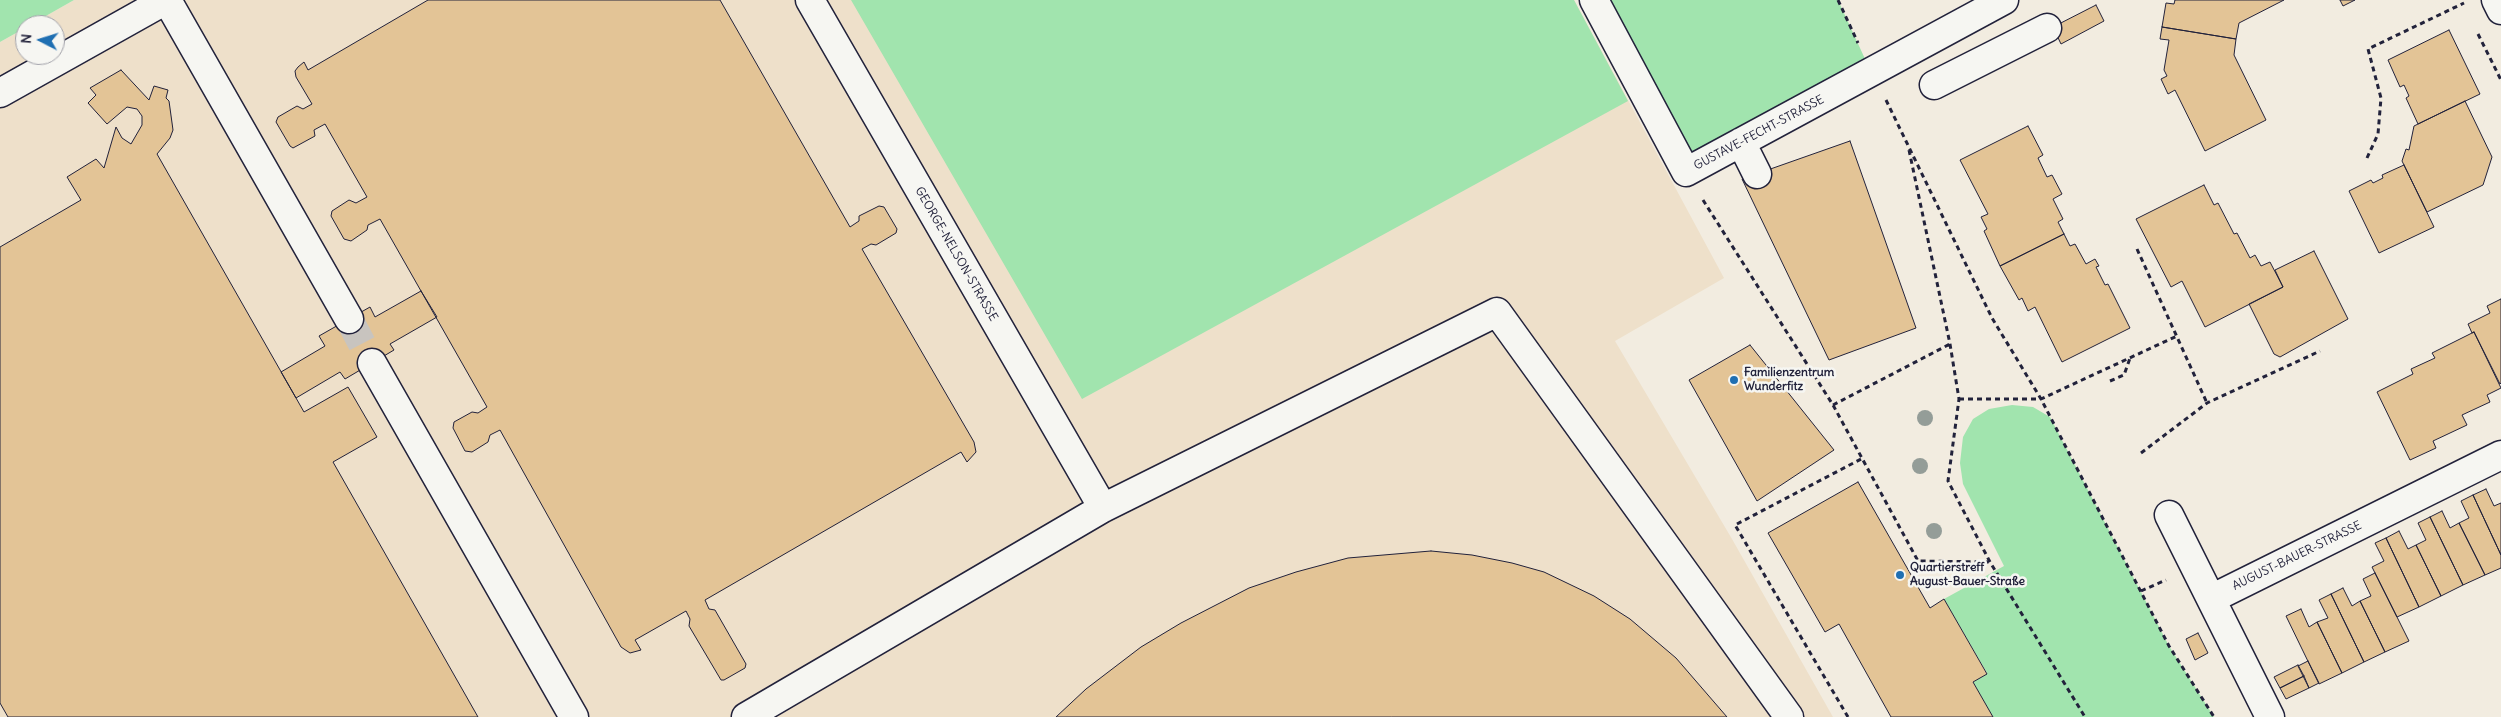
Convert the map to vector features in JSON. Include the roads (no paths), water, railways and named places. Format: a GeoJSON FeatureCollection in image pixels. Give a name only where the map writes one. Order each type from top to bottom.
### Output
{"type":"FeatureCollection","features":[{"type":"Feature","properties":{"kind":"street"},"geometry":{"type":"LineString","coordinates":[[0,93],[166,0],[349,319]]}},
{"type":"Feature","properties":{"kind":"street","name":"GEORGE-NELSON-STRASSE"},"geometry":{"type":"LineString","coordinates":[[810,0],[1102,508]]}},
{"type":"Feature","properties":{"kind":"street","name":"GUSTAVE-FECHT-STRASSE"},"geometry":{"type":"LineString","coordinates":[[1594,0],[1686,172],[2003,0]]}},
{"type":"Feature","properties":{"kind":"street"},"geometry":{"type":"LineString","coordinates":[[2496,0],[2501,10]]}},
{"type":"Feature","properties":{"kind":"street"},"geometry":{"type":"LineString","coordinates":[[1918,46],[1936,91],[2047,28]]}},
{"type":"Feature","properties":{"kind":"street"},"geometry":{"type":"LineString","coordinates":[[1741,142],[1757,174]]}},
{"type":"Feature","properties":{"kind":"street"},"geometry":{"type":"LineString","coordinates":[[746,717],[1102,508],[1497,312],[1789,717]]}},
{"type":"Feature","properties":{"kind":"street"},"geometry":{"type":"LineString","coordinates":[[372,363],[574,717]]}},
{"type":"Feature","properties":{"kind":"street","name":"AUGUST-BAUER-STRASSE"},"geometry":{"type":"LineString","coordinates":[[2211,599],[2501,455]]}},
{"type":"Feature","properties":{"kind":"street"},"geometry":{"type":"LineString","coordinates":[[2169,516],[2270,717]]}},
{"type":"Feature","properties":{"kind":"tunnel"},"geometry":{"type":"LineString","coordinates":[[349,319],[372,363]]}},
{"type":"Feature","properties":{"kind":"place","name":"Familienzentrum Wunderfitz"},"geometry":{"type":"Point","coordinates":[1734,380]}},
{"type":"Feature","properties":{"kind":"place","name":"Quartierstreff August-Bauer-Straße"},"geometry":{"type":"Point","coordinates":[1900,575]}}]}
